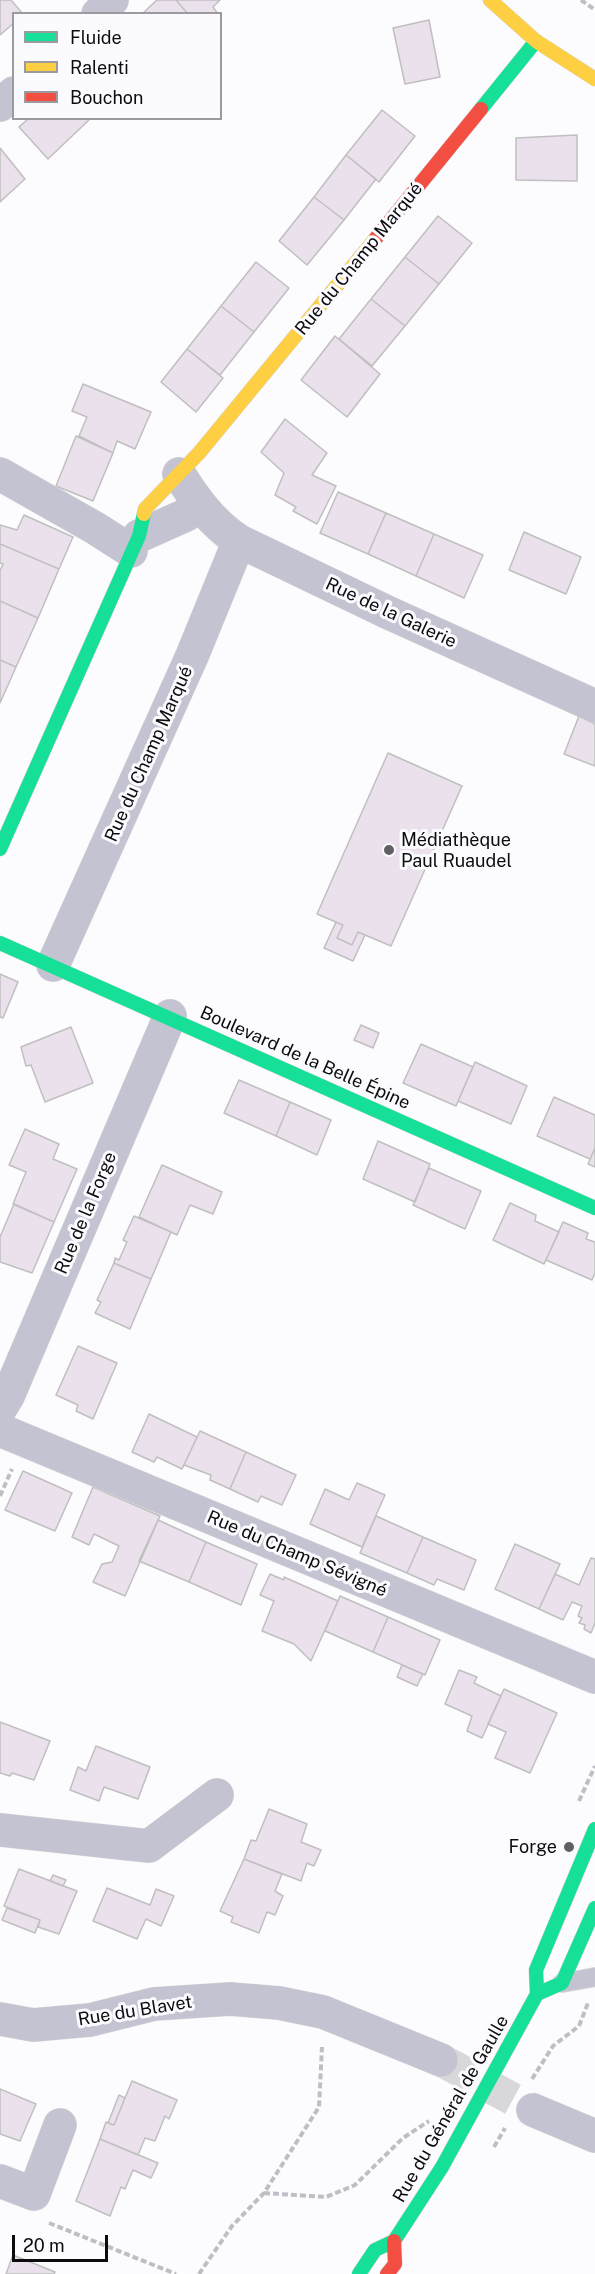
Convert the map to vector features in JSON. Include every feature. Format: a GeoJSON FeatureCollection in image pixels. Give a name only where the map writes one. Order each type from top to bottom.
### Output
{"type":"FeatureCollection","features":[{"type":"Feature","properties":{"kind":"street"},"geometry":{"type":"LineString","coordinates":[[100,12],[112,0]]}},
{"type":"Feature","properties":{"kind":"street"},"geometry":{"type":"LineString","coordinates":[[490,0],[536,41],[595,79]]}},
{"type":"Feature","properties":{"kind":"street","name":"Rue du Champ Marqué"},"geometry":{"type":"LineString","coordinates":[[0,849],[135,544],[145,509],[179,474],[307,323],[536,41]]}},
{"type":"Feature","properties":{"kind":"street"},"geometry":{"type":"LineString","coordinates":[[0,105],[12,95]]}},
{"type":"Feature","properties":{"kind":"street"},"geometry":{"type":"LineString","coordinates":[[0,474],[95,528],[135,544],[186,515],[198,503],[179,474]]}},
{"type":"Feature","properties":{"kind":"street","name":"Rue de la Galerie"},"geometry":{"type":"LineString","coordinates":[[198,503],[218,528],[239,541],[389,613],[595,706]]}},
{"type":"Feature","properties":{"kind":"street","name":"Rue du Champ Marqué"},"geometry":{"type":"LineString","coordinates":[[53,965],[192,656],[239,541]]}},
{"type":"Feature","properties":{"kind":"street","name":"Boulevard de la Belle Épine"},"geometry":{"type":"LineString","coordinates":[[0,943],[170,1016],[595,1208]]}},
{"type":"Feature","properties":{"kind":"street","name":"Rue de la Forge"},"geometry":{"type":"LineString","coordinates":[[0,1409],[8,1396],[170,1016]]}},
{"type":"Feature","properties":{"kind":"street","name":"Rue du Champ Sévigné"},"geometry":{"type":"LineString","coordinates":[[0,1430],[595,1677]]}},
{"type":"Feature","properties":{"kind":"street"},"geometry":{"type":"LineString","coordinates":[[0,1830],[149,1846],[217,1795]]}},
{"type":"Feature","properties":{"kind":"street","name":"Rue du Général de Gaulle"},"geometry":{"type":"LineString","coordinates":[[359,2274],[375,2250],[394,2241],[447,2158],[537,1994],[536,1970],[595,1829]]}},
{"type":"Feature","properties":{"kind":"street"},"geometry":{"type":"LineString","coordinates":[[537,1994],[562,1983],[595,1908]]}},
{"type":"Feature","properties":{"kind":"street","name":"Rue du Blavet"},"geometry":{"type":"LineString","coordinates":[[0,2019],[33,2025],[90,2019],[154,2004],[230,1999],[279,2003],[323,2012],[441,2060]]}},
{"type":"Feature","properties":{"kind":"street"},"geometry":{"type":"LineString","coordinates":[[533,2110],[595,2136]]}},
{"type":"Feature","properties":{"kind":"street"},"geometry":{"type":"LineString","coordinates":[[0,2181],[34,2194],[60,2125]]}},
{"type":"Feature","properties":{"kind":"street","name":"Rue du Général de Gaulle"},"geometry":{"type":"LineString","coordinates":[[387,2274],[395,2264],[394,2241]]}},
{"type":"Feature","properties":{"kind":"lane"},"geometry":{"type":"LineString","coordinates":[[562,1983],[595,1977]]}},
{"type":"Feature","properties":{"kind":"path"},"geometry":{"type":"LineString","coordinates":[[581,0],[595,10]]}},
{"type":"Feature","properties":{"kind":"path"},"geometry":{"type":"LineString","coordinates":[[199,2274],[232,2226],[264,2193],[319,2107],[323,2012]]}},
{"type":"Feature","properties":{"kind":"path"},"geometry":{"type":"LineString","coordinates":[[264,2193],[326,2197],[355,2185],[403,2138],[430,2120]]}},
{"type":"Feature","properties":{"kind":"path"},"geometry":{"type":"LineString","coordinates":[[34,2194],[34,2217],[176,2274]]}},
{"type":"Feature","properties":{"kind":"building"},"geometry":{"type":"Polygon","coordinates":[[[0,0],[11,0],[21,12],[12,12],[12,25],[0,35],[0,0]]]}},
{"type":"Feature","properties":{"kind":"building"},"geometry":{"type":"Polygon","coordinates":[[[157,0],[176,0],[186,12],[144,12],[157,0]]]}},
{"type":"Feature","properties":{"kind":"building"},"geometry":{"type":"Polygon","coordinates":[[[176,0],[220,0],[213,7],[217,12],[186,12],[176,0]]]}},
{"type":"Feature","properties":{"kind":"building"},"geometry":{"type":"Polygon","coordinates":[[[429,20],[440,77],[405,84],[393,28],[429,20]]]}},
{"type":"Feature","properties":{"kind":"building"},"geometry":{"type":"Polygon","coordinates":[[[382,110],[415,136],[379,182],[346,155],[382,110]]]}},
{"type":"Feature","properties":{"kind":"building"},"geometry":{"type":"Polygon","coordinates":[[[27,120],[89,120],[48,159],[19,127],[27,120]]]}},
{"type":"Feature","properties":{"kind":"building"},"geometry":{"type":"Polygon","coordinates":[[[577,135],[577,181],[516,180],[516,138],[577,135]]]}},
{"type":"Feature","properties":{"kind":"building"},"geometry":{"type":"Polygon","coordinates":[[[0,148],[25,179],[0,202],[0,148]]]}},
{"type":"Feature","properties":{"kind":"building"},"geometry":{"type":"Polygon","coordinates":[[[346,155],[376,179],[344,220],[314,197],[346,155]]]}},
{"type":"Feature","properties":{"kind":"building"},"geometry":{"type":"Polygon","coordinates":[[[314,197],[344,220],[307,265],[279,241],[314,197]]]}},
{"type":"Feature","properties":{"kind":"building"},"geometry":{"type":"Polygon","coordinates":[[[438,216],[472,243],[439,284],[405,257],[438,216]]]}},
{"type":"Feature","properties":{"kind":"building"},"geometry":{"type":"Polygon","coordinates":[[[405,257],[439,284],[405,326],[371,299],[405,257]]]}},
{"type":"Feature","properties":{"kind":"building"},"geometry":{"type":"Polygon","coordinates":[[[256,262],[289,288],[254,332],[221,306],[256,262]]]}},
{"type":"Feature","properties":{"kind":"building"},"geometry":{"type":"Polygon","coordinates":[[[371,299],[405,326],[372,366],[339,339],[371,299]]]}},
{"type":"Feature","properties":{"kind":"building"},"geometry":{"type":"Polygon","coordinates":[[[221,306],[254,332],[220,375],[187,349],[221,306]]]}},
{"type":"Feature","properties":{"kind":"building"},"geometry":{"type":"Polygon","coordinates":[[[335,336],[380,374],[347,417],[301,380],[335,336]]]}},
{"type":"Feature","properties":{"kind":"building"},"geometry":{"type":"Polygon","coordinates":[[[187,349],[223,378],[196,412],[161,382],[187,349]]]}},
{"type":"Feature","properties":{"kind":"building"},"geometry":{"type":"Polygon","coordinates":[[[83,384],[151,412],[135,449],[117,441],[113,453],[79,436],[87,417],[72,411],[83,384]]]}},
{"type":"Feature","properties":{"kind":"building"},"geometry":{"type":"Polygon","coordinates":[[[285,419],[327,453],[312,475],[336,486],[317,524],[293,511],[296,507],[275,495],[284,473],[261,452],[285,419]]]}},
{"type":"Feature","properties":{"kind":"building"},"geometry":{"type":"Polygon","coordinates":[[[76,436],[113,453],[93,501],[56,486],[76,436]]]}},
{"type":"Feature","properties":{"kind":"building"},"geometry":{"type":"Polygon","coordinates":[[[338,492],[386,513],[368,554],[320,533],[338,492]]]}},
{"type":"Feature","properties":{"kind":"building"},"geometry":{"type":"Polygon","coordinates":[[[386,513],[434,534],[416,576],[368,554],[386,513]]]}},
{"type":"Feature","properties":{"kind":"building"},"geometry":{"type":"Polygon","coordinates":[[[24,515],[73,537],[59,569],[0,544],[0,525],[17,530],[24,515]]]}},
{"type":"Feature","properties":{"kind":"building"},"geometry":{"type":"Polygon","coordinates":[[[524,532],[581,557],[566,594],[509,570],[524,532]]]}},
{"type":"Feature","properties":{"kind":"building"},"geometry":{"type":"Polygon","coordinates":[[[434,534],[483,555],[464,598],[416,576],[434,534]]]}},
{"type":"Feature","properties":{"kind":"building"},"geometry":{"type":"Polygon","coordinates":[[[0,544],[59,569],[38,618],[0,601],[0,571],[3,564],[0,563],[0,544]]]}},
{"type":"Feature","properties":{"kind":"building"},"geometry":{"type":"Polygon","coordinates":[[[0,601],[38,618],[16,667],[0,660],[0,601]]]}},
{"type":"Feature","properties":{"kind":"building"},"geometry":{"type":"Polygon","coordinates":[[[0,660],[16,667],[0,703],[0,660]]]}},
{"type":"Feature","properties":{"kind":"building"},"geometry":{"type":"Polygon","coordinates":[[[579,716],[595,724],[595,766],[564,754],[579,716]]]}},
{"type":"Feature","properties":{"kind":"building","name":"Médiathèque Paul Ruaudel"},"geometry":{"type":"Polygon","coordinates":[[[388,753],[462,786],[391,946],[358,932],[352,945],[337,938],[343,925],[317,914],[388,753]]]}},
{"type":"Feature","properties":{"kind":"building"},"geometry":{"type":"Polygon","coordinates":[[[336,922],[343,925],[337,938],[352,945],[358,932],[365,935],[353,961],[324,948],[336,922]]]}},
{"type":"Feature","properties":{"kind":"building"},"geometry":{"type":"Polygon","coordinates":[[[0,974],[18,982],[3,1018],[0,1017],[0,974]]]}},
{"type":"Feature","properties":{"kind":"building"},"geometry":{"type":"Polygon","coordinates":[[[361,1025],[379,1033],[373,1048],[354,1040],[361,1025]]]}},
{"type":"Feature","properties":{"kind":"building"},"geometry":{"type":"Polygon","coordinates":[[[71,1027],[93,1083],[45,1102],[31,1065],[26,1066],[21,1047],[71,1027]]]}},
{"type":"Feature","properties":{"kind":"building"},"geometry":{"type":"Polygon","coordinates":[[[421,1044],[473,1067],[456,1106],[403,1083],[421,1044]]]}},
{"type":"Feature","properties":{"kind":"building"},"geometry":{"type":"Polygon","coordinates":[[[475,1062],[527,1086],[511,1124],[458,1101],[475,1062]]]}},
{"type":"Feature","properties":{"kind":"building"},"geometry":{"type":"Polygon","coordinates":[[[239,1080],[290,1102],[276,1136],[224,1113],[239,1080]]]}},
{"type":"Feature","properties":{"kind":"building"},"geometry":{"type":"Polygon","coordinates":[[[554,1097],[595,1115],[595,1148],[590,1159],[537,1136],[554,1097]]]}},
{"type":"Feature","properties":{"kind":"building"},"geometry":{"type":"Polygon","coordinates":[[[290,1102],[331,1120],[317,1155],[276,1136],[290,1102]]]}},
{"type":"Feature","properties":{"kind":"building"},"geometry":{"type":"Polygon","coordinates":[[[25,1129],[59,1144],[53,1159],[77,1169],[54,1222],[13,1204],[26,1172],[9,1165],[25,1129]]]}},
{"type":"Feature","properties":{"kind":"building"},"geometry":{"type":"Polygon","coordinates":[[[378,1141],[430,1164],[415,1202],[363,1179],[378,1141]]]}},
{"type":"Feature","properties":{"kind":"building"},"geometry":{"type":"Polygon","coordinates":[[[595,1148],[595,1167],[588,1164],[595,1148]]]}},
{"type":"Feature","properties":{"kind":"building"},"geometry":{"type":"Polygon","coordinates":[[[162,1165],[222,1192],[213,1214],[190,1205],[177,1235],[139,1217],[162,1165]]]}},
{"type":"Feature","properties":{"kind":"building"},"geometry":{"type":"Polygon","coordinates":[[[429,1168],[481,1191],[465,1229],[413,1205],[429,1168]]]}},
{"type":"Feature","properties":{"kind":"building"},"geometry":{"type":"Polygon","coordinates":[[[510,1203],[536,1215],[535,1221],[559,1232],[544,1264],[493,1240],[510,1203]]]}},
{"type":"Feature","properties":{"kind":"building"},"geometry":{"type":"Polygon","coordinates":[[[14,1204],[54,1222],[32,1273],[0,1262],[0,1237],[14,1204]]]}},
{"type":"Feature","properties":{"kind":"building"},"geometry":{"type":"Polygon","coordinates":[[[134,1216],[171,1232],[151,1279],[114,1263],[115,1258],[119,1260],[127,1242],[123,1240],[134,1216]]]}},
{"type":"Feature","properties":{"kind":"building"},"geometry":{"type":"Polygon","coordinates":[[[563,1222],[588,1233],[586,1239],[595,1242],[595,1273],[592,1280],[546,1260],[563,1222]]]}},
{"type":"Feature","properties":{"kind":"building"},"geometry":{"type":"Polygon","coordinates":[[[114,1263],[151,1279],[130,1329],[95,1313],[101,1302],[97,1300],[114,1263]]]}},
{"type":"Feature","properties":{"kind":"building"},"geometry":{"type":"Polygon","coordinates":[[[78,1346],[117,1363],[93,1419],[76,1411],[78,1405],[56,1395],[78,1346]]]}},
{"type":"Feature","properties":{"kind":"building"},"geometry":{"type":"Polygon","coordinates":[[[149,1414],[197,1437],[182,1469],[157,1457],[154,1462],[132,1452],[149,1414]]]}},
{"type":"Feature","properties":{"kind":"building"},"geometry":{"type":"Polygon","coordinates":[[[200,1431],[246,1452],[230,1489],[210,1480],[211,1475],[184,1465],[200,1431]]]}},
{"type":"Feature","properties":{"kind":"building"},"geometry":{"type":"Polygon","coordinates":[[[246,1452],[296,1475],[282,1505],[261,1496],[258,1502],[230,1489],[246,1452]]]}},
{"type":"Feature","properties":{"kind":"building"},"geometry":{"type":"Polygon","coordinates":[[[23,1471],[72,1493],[55,1531],[5,1510],[23,1471]]]}},
{"type":"Feature","properties":{"kind":"building"},"geometry":{"type":"Polygon","coordinates":[[[357,1483],[385,1495],[362,1547],[310,1524],[325,1489],[349,1500],[357,1483]]]}},
{"type":"Feature","properties":{"kind":"building"},"geometry":{"type":"Polygon","coordinates":[[[93,1487],[160,1516],[125,1596],[93,1582],[102,1564],[112,1562],[119,1546],[94,1534],[89,1545],[72,1537],[93,1487]]]}},
{"type":"Feature","properties":{"kind":"building"},"geometry":{"type":"Polygon","coordinates":[[[376,1516],[423,1537],[407,1573],[360,1553],[376,1516]]]}},
{"type":"Feature","properties":{"kind":"building"},"geometry":{"type":"Polygon","coordinates":[[[158,1520],[206,1542],[189,1582],[139,1561],[158,1520]]]}},
{"type":"Feature","properties":{"kind":"building"},"geometry":{"type":"Polygon","coordinates":[[[423,1537],[476,1560],[464,1590],[437,1579],[434,1585],[407,1573],[423,1537]]]}},
{"type":"Feature","properties":{"kind":"building"},"geometry":{"type":"Polygon","coordinates":[[[206,1542],[257,1564],[241,1605],[189,1582],[206,1542]]]}},
{"type":"Feature","properties":{"kind":"building"},"geometry":{"type":"Polygon","coordinates":[[[515,1544],[560,1564],[539,1609],[495,1589],[515,1544]]]}},
{"type":"Feature","properties":{"kind":"building"},"geometry":{"type":"Polygon","coordinates":[[[591,1558],[595,1559],[595,1623],[591,1633],[584,1629],[585,1625],[579,1623],[582,1618],[578,1616],[582,1606],[572,1602],[563,1620],[539,1609],[555,1574],[579,1585],[591,1558]]]}},
{"type":"Feature","properties":{"kind":"building"},"geometry":{"type":"Polygon","coordinates":[[[270,1574],[284,1580],[284,1577],[338,1601],[311,1661],[294,1644],[262,1631],[274,1601],[260,1595],[270,1574]]]}},
{"type":"Feature","properties":{"kind":"building"},"geometry":{"type":"Polygon","coordinates":[[[340,1596],[388,1617],[373,1652],[325,1631],[340,1596]]]}},
{"type":"Feature","properties":{"kind":"building"},"geometry":{"type":"Polygon","coordinates":[[[388,1617],[440,1640],[425,1675],[373,1652],[388,1617]]]}},
{"type":"Feature","properties":{"kind":"building"},"geometry":{"type":"Polygon","coordinates":[[[402,1665],[423,1674],[417,1686],[397,1677],[402,1665]]]}},
{"type":"Feature","properties":{"kind":"building"},"geometry":{"type":"Polygon","coordinates":[[[459,1670],[477,1677],[474,1683],[501,1696],[482,1738],[467,1731],[472,1716],[445,1704],[459,1670]]]}},
{"type":"Feature","properties":{"kind":"building"},"geometry":{"type":"Polygon","coordinates":[[[504,1689],[557,1713],[530,1773],[495,1758],[506,1732],[488,1724],[504,1689]]]}},
{"type":"Feature","properties":{"kind":"building"},"geometry":{"type":"Polygon","coordinates":[[[0,1722],[50,1741],[34,1780],[12,1773],[10,1776],[0,1773],[0,1722]]]}},
{"type":"Feature","properties":{"kind":"building"},"geometry":{"type":"Polygon","coordinates":[[[96,1746],[150,1767],[138,1799],[104,1787],[99,1801],[70,1790],[78,1767],[86,1771],[96,1746]]]}},
{"type":"Feature","properties":{"kind":"building"},"geometry":{"type":"Polygon","coordinates":[[[269,1809],[307,1824],[301,1842],[321,1850],[314,1866],[307,1863],[301,1881],[244,1859],[251,1840],[256,1841],[269,1809]]]}},
{"type":"Feature","properties":{"kind":"building"},"geometry":{"type":"Polygon","coordinates":[[[244,1859],[282,1874],[275,1891],[283,1896],[275,1915],[267,1912],[259,1933],[231,1922],[233,1917],[220,1911],[244,1859]]]}},
{"type":"Feature","properties":{"kind":"building"},"geometry":{"type":"Polygon","coordinates":[[[19,1869],[77,1891],[59,1934],[38,1927],[40,1920],[4,1906],[19,1869]]]}},
{"type":"Feature","properties":{"kind":"building"},"geometry":{"type":"Polygon","coordinates":[[[53,1875],[66,1880],[63,1886],[50,1881],[53,1875]]]}},
{"type":"Feature","properties":{"kind":"building"},"geometry":{"type":"Polygon","coordinates":[[[107,1888],[150,1905],[156,1889],[174,1896],[161,1926],[146,1919],[137,1939],[93,1921],[107,1888]]]}},
{"type":"Feature","properties":{"kind":"building"},"geometry":{"type":"Polygon","coordinates":[[[7,1908],[40,1920],[35,1933],[2,1920],[7,1908]]]}},
{"type":"Feature","properties":{"kind":"building"},"geometry":{"type":"Polygon","coordinates":[[[132,2081],[177,2100],[169,2119],[165,2116],[155,2141],[145,2138],[138,2155],[100,2139],[106,2122],[114,2125],[132,2081]]]}},
{"type":"Feature","properties":{"kind":"building"},"geometry":{"type":"Polygon","coordinates":[[[0,2089],[36,2104],[20,2141],[0,2134],[0,2089]]]}},
{"type":"Feature","properties":{"kind":"building"},"geometry":{"type":"Polygon","coordinates":[[[119,2095],[125,2098],[114,2125],[108,2123],[119,2095]]]}},
{"type":"Feature","properties":{"kind":"building"},"geometry":{"type":"Polygon","coordinates":[[[100,2139],[158,2163],[151,2178],[133,2170],[125,2189],[121,2187],[110,2216],[76,2201],[100,2139]]]}},
{"type":"Feature","properties":{"kind":"building"},"geometry":{"type":"Polygon","coordinates":[[[13,2255],[55,2272],[54,2274],[6,2274],[13,2255]]]}},
{"type":"Feature","properties":{"kind":"tunnel"},"geometry":{"type":"LineString","coordinates":[[441,2060],[533,2110]]}},
{"type":"Feature","properties":{"kind":"traffic: fast"},"geometry":{"type":"LineString","coordinates":[[481,109],[536,41]]}},
{"type":"Feature","properties":{"kind":"traffic: fast"},"geometry":{"type":"LineString","coordinates":[[0,849],[139,536],[144,514]]}},
{"type":"Feature","properties":{"kind":"traffic: fast"},"geometry":{"type":"LineString","coordinates":[[0,943],[595,1208]]}},
{"type":"Feature","properties":{"kind":"traffic: fast"},"geometry":{"type":"LineString","coordinates":[[359,2274],[375,2250],[394,2241],[442,2167],[537,1994],[536,1970],[595,1829]]}},
{"type":"Feature","properties":{"kind":"traffic: fast"},"geometry":{"type":"LineString","coordinates":[[537,1994],[562,1983],[595,1908]]}},
{"type":"Feature","properties":{"kind":"traffic: slow"},"geometry":{"type":"LineString","coordinates":[[490,0],[536,41],[595,79]]}},
{"type":"Feature","properties":{"kind":"traffic: slow"},"geometry":{"type":"LineString","coordinates":[[144,514],[145,509],[199,453],[376,238]]}},
{"type":"Feature","properties":{"kind":"traffic: jam"},"geometry":{"type":"LineString","coordinates":[[376,238],[481,109]]}},
{"type":"Feature","properties":{"kind":"traffic: jam"},"geometry":{"type":"LineString","coordinates":[[387,2274],[395,2264],[394,2241]]}},
{"type":"Feature","properties":{"kind":"place","name":"Médiathèque Paul Ruaudel"},"geometry":{"type":"Point","coordinates":[389,850]}},
{"type":"Feature","properties":{"kind":"place","name":"Forge"},"geometry":{"type":"Point","coordinates":[569,1847]}}]}
